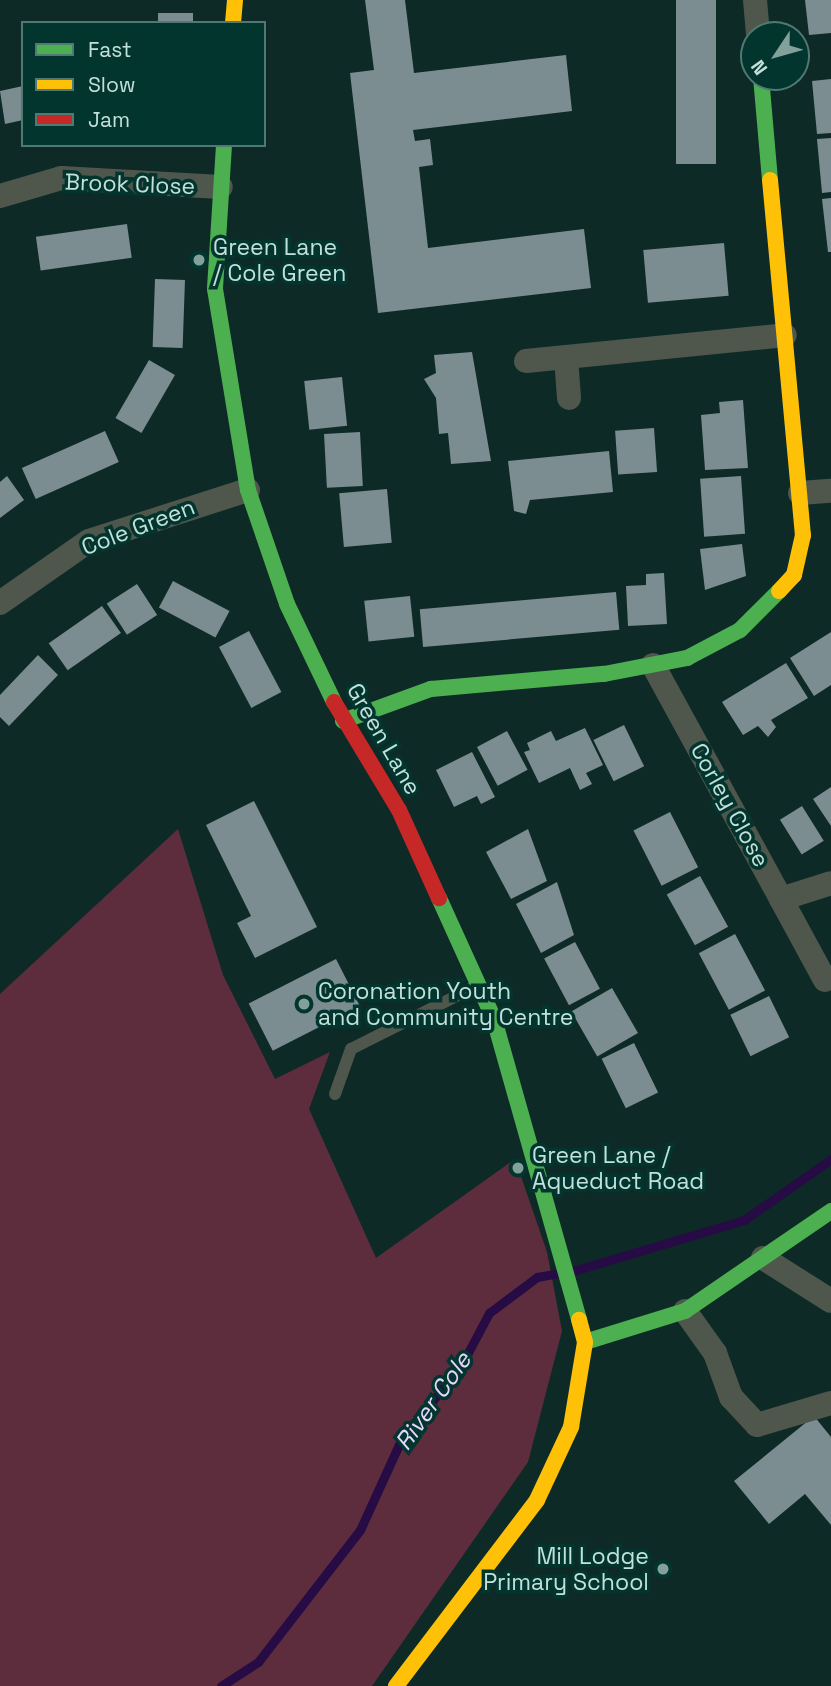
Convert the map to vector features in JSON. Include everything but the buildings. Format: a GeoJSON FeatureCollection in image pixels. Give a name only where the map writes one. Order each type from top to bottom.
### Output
{"type":"FeatureCollection","features":[{"type":"Feature","properties":{"kind":"street"},"geometry":{"type":"LineString","coordinates":[[233,21],[235,0]]}},
{"type":"Feature","properties":{"kind":"street"},"geometry":{"type":"LineString","coordinates":[[755,0],[757,21]]}},
{"type":"Feature","properties":{"kind":"street"},"geometry":{"type":"LineString","coordinates":[[343,721],[431,690],[653,665],[722,642],[777,599],[802,554],[800,493],[762,91]]}},
{"type":"Feature","properties":{"kind":"street","name":"Green Lane"},"geometry":{"type":"LineString","coordinates":[[224,147],[215,289],[248,490],[288,604],[343,721],[399,810],[480,983],[557,1228],[585,1342]]}},
{"type":"Feature","properties":{"kind":"street","name":"Brook Close"},"geometry":{"type":"LineString","coordinates":[[0,195],[61,178],[221,187]]}},
{"type":"Feature","properties":{"kind":"street"},"geometry":{"type":"LineString","coordinates":[[526,361],[785,335]]}},
{"type":"Feature","properties":{"kind":"street"},"geometry":{"type":"LineString","coordinates":[[566,357],[569,398]]}},
{"type":"Feature","properties":{"kind":"street","name":"Cole Green"},"geometry":{"type":"LineString","coordinates":[[0,603],[89,541],[248,490]]}},
{"type":"Feature","properties":{"kind":"street"},"geometry":{"type":"LineString","coordinates":[[800,493],[831,491]]}},
{"type":"Feature","properties":{"kind":"street","name":"Corley Close"},"geometry":{"type":"LineString","coordinates":[[653,665],[825,980]]}},
{"type":"Feature","properties":{"kind":"street"},"geometry":{"type":"LineString","coordinates":[[781,899],[831,883]]}},
{"type":"Feature","properties":{"kind":"street"},"geometry":{"type":"LineString","coordinates":[[396,1686],[537,1500],[570,1427],[585,1342],[685,1311],[831,1211]]}},
{"type":"Feature","properties":{"kind":"street"},"geometry":{"type":"LineString","coordinates":[[763,1258],[831,1301]]}},
{"type":"Feature","properties":{"kind":"street"},"geometry":{"type":"LineString","coordinates":[[685,1311],[715,1353],[731,1397],[757,1425],[831,1402]]}},
{"type":"Feature","properties":{"kind":"lane"},"geometry":{"type":"LineString","coordinates":[[335,1094],[351,1049],[480,983]]}},
{"type":"Feature","properties":{"kind":"shaded area"},"geometry":{"type":"Polygon","coordinates":[[[178,829],[223,975],[275,1079],[330,1052],[309,1109],[376,1258],[515,1159],[547,1252],[562,1331],[528,1462],[372,1686],[0,1686],[0,994],[178,829]]]}},
{"type":"Feature","properties":{"kind":"waterway","name":"River Cole"},"geometry":{"type":"LineString","coordinates":[[573,1271],[744,1220],[831,1159]]}},
{"type":"Feature","properties":{"kind":"waterway","name":"River Cole"},"geometry":{"type":"LineString","coordinates":[[221,1686],[258,1662],[360,1530],[401,1440],[462,1364],[489,1313],[537,1277],[559,1273]]}},
{"type":"Feature","properties":{"kind":"traffic: fast"},"geometry":{"type":"LineString","coordinates":[[762,91],[770,180]]}},
{"type":"Feature","properties":{"kind":"traffic: fast"},"geometry":{"type":"LineString","coordinates":[[224,147],[215,289],[248,490],[287,604],[334,702]]}},
{"type":"Feature","properties":{"kind":"traffic: fast"},"geometry":{"type":"LineString","coordinates":[[343,721],[431,689],[604,674],[687,658],[740,630],[779,591]]}},
{"type":"Feature","properties":{"kind":"traffic: fast"},"geometry":{"type":"LineString","coordinates":[[439,898],[494,1019],[579,1320]]}},
{"type":"Feature","properties":{"kind":"traffic: fast"},"geometry":{"type":"LineString","coordinates":[[585,1342],[685,1311],[831,1211]]}},
{"type":"Feature","properties":{"kind":"traffic: slow"},"geometry":{"type":"LineString","coordinates":[[233,21],[235,0]]}},
{"type":"Feature","properties":{"kind":"traffic: slow"},"geometry":{"type":"LineString","coordinates":[[770,180],[803,535],[794,575],[779,591]]}},
{"type":"Feature","properties":{"kind":"traffic: slow"},"geometry":{"type":"LineString","coordinates":[[396,1686],[537,1500],[571,1427],[585,1342],[579,1320]]}},
{"type":"Feature","properties":{"kind":"traffic: jam"},"geometry":{"type":"LineString","coordinates":[[334,702],[399,810],[439,898]]}},
{"type":"Feature","properties":{"kind":"place","name":"Green Lane / Cole Green"},"geometry":{"type":"Point","coordinates":[199,260]}},
{"type":"Feature","properties":{"kind":"place","name":"Coronation Youth and Community Centre"},"geometry":{"type":"Point","coordinates":[304,1004]}},
{"type":"Feature","properties":{"kind":"place","name":"Green Lane / Aqueduct Road"},"geometry":{"type":"Point","coordinates":[518,1168]}},
{"type":"Feature","properties":{"kind":"place","name":"Mill Lodge Primary School"},"geometry":{"type":"Point","coordinates":[663,1569]}}]}
